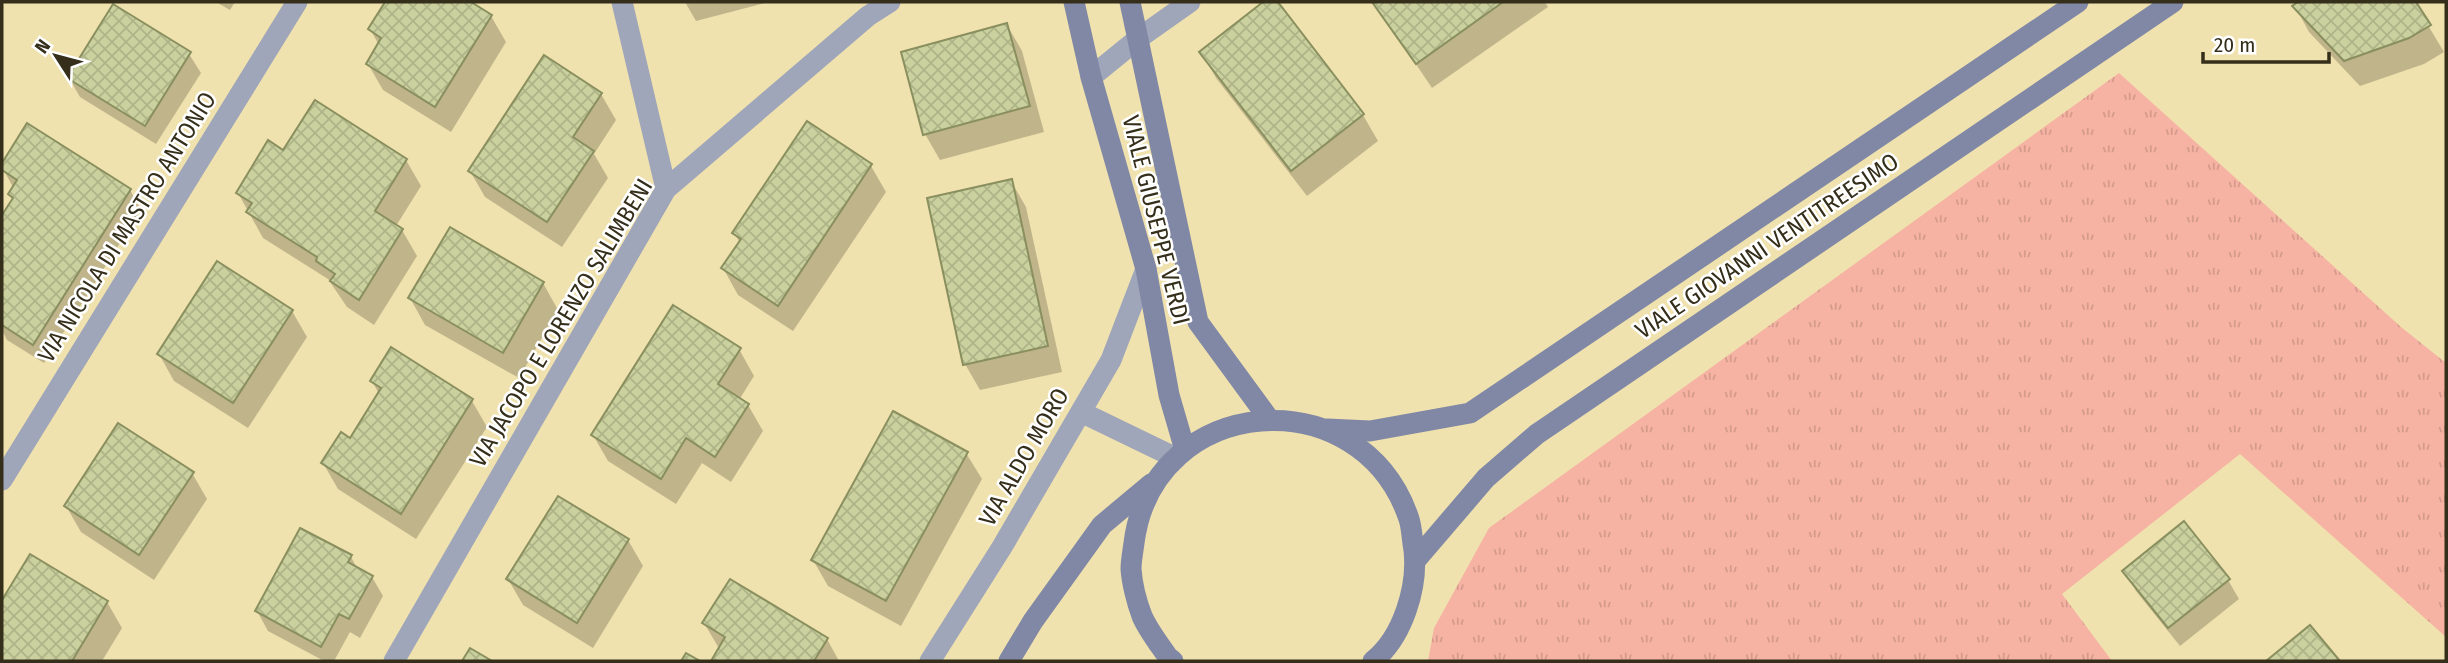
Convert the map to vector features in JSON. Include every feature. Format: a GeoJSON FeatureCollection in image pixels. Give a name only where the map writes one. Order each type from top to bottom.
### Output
{"type":"FeatureCollection","features":[{"type":"Feature","properties":{"kind":"street","name":"VIA NICOLA DI MASTRO ANTONIO"},"geometry":{"type":"LineString","coordinates":[[2,480],[297,2]]}},
{"type":"Feature","properties":{"kind":"street"},"geometry":{"type":"LineString","coordinates":[[622,2],[667,189]]}},
{"type":"Feature","properties":{"kind":"street","name":"VIA JACOPO E LORENZO SALIMBENI"},"geometry":{"type":"LineString","coordinates":[[394,661],[667,189],[868,16],[890,2]]}},
{"type":"Feature","properties":{"kind":"street","name":"VIALE GIUSEPPE VERDI"},"geometry":{"type":"LineString","coordinates":[[1074,2],[1091,77],[1146,269],[1181,454]]}},
{"type":"Feature","properties":{"kind":"street","name":"VIALE GIUSEPPE VERDI"},"geometry":{"type":"LineString","coordinates":[[1130,2],[1198,322],[1269,419]]}},
{"type":"Feature","properties":{"kind":"street"},"geometry":{"type":"LineString","coordinates":[[1091,77],[1139,38],[1190,2]]}},
{"type":"Feature","properties":{"kind":"street","name":"VIALE GIOVANNI VENTITREESIMO"},"geometry":{"type":"LineString","coordinates":[[1327,429],[1370,431],[1470,414],[2078,2]]}},
{"type":"Feature","properties":{"kind":"street","name":"VIALE GIOVANNI VENTITREESIMO"},"geometry":{"type":"LineString","coordinates":[[1415,561],[1486,478],[1537,434],[2173,2]]}},
{"type":"Feature","properties":{"kind":"street","name":"VIA ALDO MORO"},"geometry":{"type":"LineString","coordinates":[[930,661],[1002,547],[1111,359],[1146,269]]}},
{"type":"Feature","properties":{"kind":"street"},"geometry":{"type":"LineString","coordinates":[[1081,412],[1181,454]]}},
{"type":"Feature","properties":{"kind":"street"},"geometry":{"type":"LineString","coordinates":[[1009,661],[1032,621],[1102,525],[1158,478],[1181,454],[1210,433],[1269,419],[1299,421],[1327,429],[1364,451],[1392,482],[1409,520],[1415,561],[1411,596],[1403,617],[1377,660]]}},
{"type":"Feature","properties":{"kind":"street"},"geometry":{"type":"LineString","coordinates":[[1158,478],[1137,522],[1131,569],[1142,616],[1168,657],[1174,661]]}},
{"type":"Feature","properties":{"kind":"green space"},"geometry":{"type":"Polygon","coordinates":[[[2119,73],[2401,327],[2446,363],[2446,637],[2240,454],[2062,594],[2112,661],[1428,661],[1434,628],[1489,528],[2119,73]]]}},
{"type":"Feature","properties":{"kind":"building"},"geometry":{"type":"Polygon","coordinates":[[[385,2],[471,2],[492,15],[435,107],[366,64],[381,38],[368,29],[385,2]]]}},
{"type":"Feature","properties":{"kind":"building"},"geometry":{"type":"Polygon","coordinates":[[[1263,2],[1278,2],[1364,114],[1291,171],[1199,52],[1263,2]]]}},
{"type":"Feature","properties":{"kind":"building"},"geometry":{"type":"Polygon","coordinates":[[[1372,2],[1503,2],[1416,64],[1372,2]]]}},
{"type":"Feature","properties":{"kind":"building"},"geometry":{"type":"Polygon","coordinates":[[[2298,2],[2416,2],[2431,25],[2409,38],[2344,61],[2292,6],[2298,2]]]}},
{"type":"Feature","properties":{"kind":"building"},"geometry":{"type":"Polygon","coordinates":[[[113,4],[191,52],[145,126],[67,78],[113,4]]]}},
{"type":"Feature","properties":{"kind":"building"},"geometry":{"type":"Polygon","coordinates":[[[1007,23],[1030,106],[923,135],[901,52],[1007,23]]]}},
{"type":"Feature","properties":{"kind":"building"},"geometry":{"type":"Polygon","coordinates":[[[544,55],[602,93],[573,137],[594,151],[547,222],[468,171],[544,55]]]}},
{"type":"Feature","properties":{"kind":"building"},"geometry":{"type":"Polygon","coordinates":[[[315,100],[407,159],[375,211],[403,229],[359,300],[330,281],[335,274],[316,261],[317,257],[246,212],[252,203],[236,193],[268,140],[283,150],[315,100]]]}},
{"type":"Feature","properties":{"kind":"building"},"geometry":{"type":"Polygon","coordinates":[[[807,121],[872,164],[778,306],[721,268],[741,239],[732,233],[807,121]]]}},
{"type":"Feature","properties":{"kind":"building"},"geometry":{"type":"Polygon","coordinates":[[[27,123],[131,189],[33,345],[2,325],[2,215],[13,198],[8,194],[17,180],[2,170],[2,163],[27,123]]]}},
{"type":"Feature","properties":{"kind":"building"},"geometry":{"type":"Polygon","coordinates":[[[1012,179],[1048,346],[963,365],[927,198],[1012,179]]]}},
{"type":"Feature","properties":{"kind":"building"},"geometry":{"type":"Polygon","coordinates":[[[450,227],[544,282],[503,353],[408,298],[450,227]]]}},
{"type":"Feature","properties":{"kind":"building"},"geometry":{"type":"Polygon","coordinates":[[[217,261],[293,310],[233,403],[157,354],[217,261]]]}},
{"type":"Feature","properties":{"kind":"building"},"geometry":{"type":"Polygon","coordinates":[[[673,305],[741,348],[718,384],[749,404],[715,457],[686,438],[661,479],[591,435],[673,305]]]}},
{"type":"Feature","properties":{"kind":"building"},"geometry":{"type":"Polygon","coordinates":[[[391,347],[473,399],[401,514],[321,463],[341,432],[350,438],[381,388],[370,381],[391,347]]]}},
{"type":"Feature","properties":{"kind":"building"},"geometry":{"type":"Polygon","coordinates":[[[893,411],[968,452],[886,601],[811,560],[893,411]]]}},
{"type":"Feature","properties":{"kind":"building"},"geometry":{"type":"Polygon","coordinates":[[[118,423],[194,472],[139,555],[64,506],[118,423]]]}},
{"type":"Feature","properties":{"kind":"building"},"geometry":{"type":"Polygon","coordinates":[[[558,496],[629,539],[577,623],[506,579],[558,496]]]}},
{"type":"Feature","properties":{"kind":"building"},"geometry":{"type":"Polygon","coordinates":[[[2184,521],[2230,579],[2168,628],[2122,571],[2184,521]]]}},
{"type":"Feature","properties":{"kind":"building"},"geometry":{"type":"Polygon","coordinates":[[[300,528],[352,555],[348,562],[373,576],[349,619],[339,614],[321,647],[255,611],[300,528]]]}},
{"type":"Feature","properties":{"kind":"building"},"geometry":{"type":"Polygon","coordinates":[[[30,554],[108,601],[72,661],[2,661],[2,600],[30,554]]]}},
{"type":"Feature","properties":{"kind":"building"},"geometry":{"type":"Polygon","coordinates":[[[730,579],[828,638],[814,661],[711,661],[725,637],[702,623],[730,579]]]}},
{"type":"Feature","properties":{"kind":"building"},"geometry":{"type":"Polygon","coordinates":[[[2310,625],[2340,661],[2266,661],[2310,625]]]}},
{"type":"Feature","properties":{"kind":"building"},"geometry":{"type":"Polygon","coordinates":[[[470,648],[492,661],[462,661],[470,648]]]}},
{"type":"Feature","properties":{"kind":"building"},"geometry":{"type":"Polygon","coordinates":[[[686,653],[700,661],[681,661],[686,653]]]}}]}
